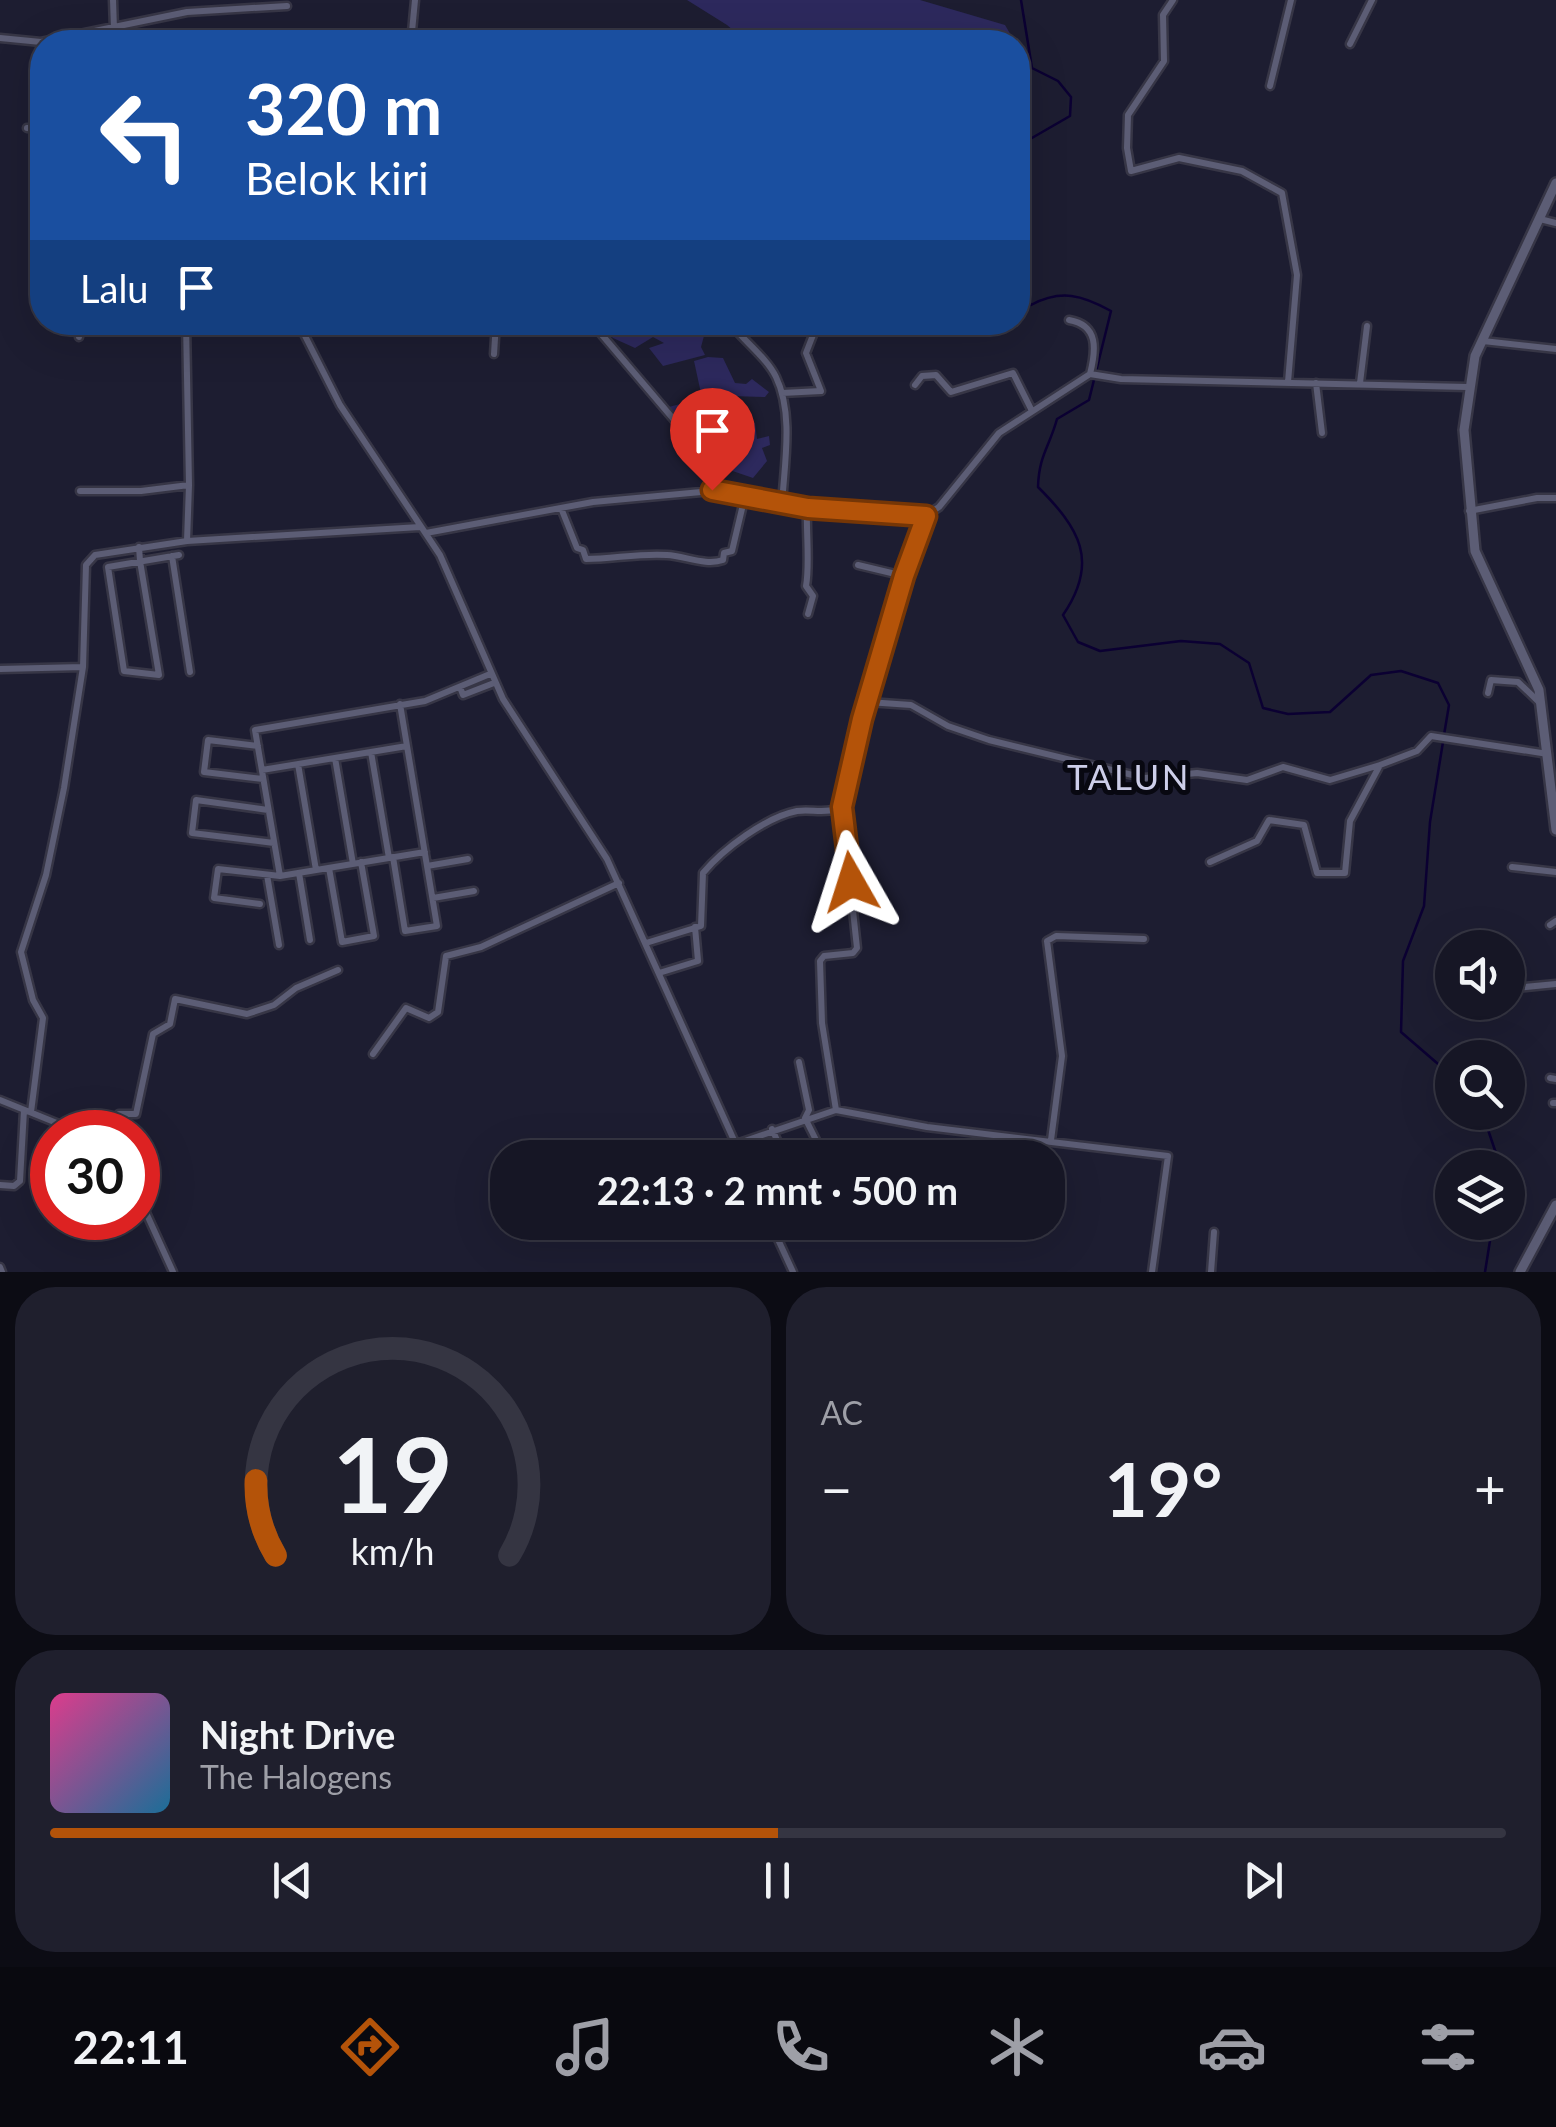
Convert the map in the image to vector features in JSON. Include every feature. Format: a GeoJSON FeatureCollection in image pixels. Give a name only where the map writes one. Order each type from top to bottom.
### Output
{"type":"FeatureCollection","features":[{"type":"Feature","properties":{"kind":"main road"},"geometry":{"type":"LineString","coordinates":[[1556,183],[1481,341],[1467,387],[1464,430],[1469,512],[1483,573],[1533,674],[1541,703],[1550,749],[1556,830]]}},
{"type":"Feature","properties":{"kind":"main road"},"geometry":{"type":"LineString","coordinates":[[1520,1272],[1555,1208]]}},
{"type":"Feature","properties":{"kind":"street"},"geometry":{"type":"LineString","coordinates":[[113,0],[114,28]]}},
{"type":"Feature","properties":{"kind":"street"},"geometry":{"type":"LineString","coordinates":[[412,30],[415,0]]}},
{"type":"Feature","properties":{"kind":"street"},"geometry":{"type":"LineString","coordinates":[[1172,0],[1163,14],[1164,61],[1128,115],[1126,148],[1131,171],[1179,158],[1242,170],[1280,190],[1291,224],[1297,274],[1288,382]]}},
{"type":"Feature","properties":{"kind":"street"},"geometry":{"type":"LineString","coordinates":[[1270,86],[1291,0]]}},
{"type":"Feature","properties":{"kind":"street"},"geometry":{"type":"LineString","coordinates":[[1350,44],[1372,0]]}},
{"type":"Feature","properties":{"kind":"street"},"geometry":{"type":"LineString","coordinates":[[103,30],[187,12],[287,6]]}},
{"type":"Feature","properties":{"kind":"street"},"geometry":{"type":"LineString","coordinates":[[0,38],[30,41]]}},
{"type":"Feature","properties":{"kind":"street"},"geometry":{"type":"LineString","coordinates":[[26,128],[30,128]]}},
{"type":"Feature","properties":{"kind":"street"},"geometry":{"type":"LineString","coordinates":[[1540,219],[1556,223]]}},
{"type":"Feature","properties":{"kind":"street"},"geometry":{"type":"LineString","coordinates":[[1069,320],[1091,330],[1092,374]]}},
{"type":"Feature","properties":{"kind":"street"},"geometry":{"type":"LineString","coordinates":[[1360,383],[1367,326]]}},
{"type":"Feature","properties":{"kind":"street"},"geometry":{"type":"LineString","coordinates":[[186,335],[188,541]]}},
{"type":"Feature","properties":{"kind":"street"},"geometry":{"type":"LineString","coordinates":[[305,335],[340,405],[424,530],[456,586],[494,684],[619,883],[734,1140]]}},
{"type":"Feature","properties":{"kind":"street"},"geometry":{"type":"LineString","coordinates":[[494,354],[495,335]]}},
{"type":"Feature","properties":{"kind":"street"},"geometry":{"type":"LineString","coordinates":[[602,335],[709,461],[712,490]]}},
{"type":"Feature","properties":{"kind":"street"},"geometry":{"type":"LineString","coordinates":[[740,335],[776,376],[782,393],[786,442],[782,505]]}},
{"type":"Feature","properties":{"kind":"street"},"geometry":{"type":"LineString","coordinates":[[782,393],[821,392],[806,353],[813,335]]}},
{"type":"Feature","properties":{"kind":"street"},"geometry":{"type":"LineString","coordinates":[[1481,341],[1556,349]]}},
{"type":"Feature","properties":{"kind":"street"},"geometry":{"type":"LineString","coordinates":[[915,385],[922,376],[936,376],[951,392],[1014,373],[1031,410]]}},
{"type":"Feature","properties":{"kind":"street"},"geometry":{"type":"LineString","coordinates":[[836,1110],[822,1023],[820,961],[824,956],[852,953],[857,948],[842,807],[904,576],[926,516],[945,502],[992,440],[1031,410],[1092,374],[1121,380],[1467,387]]}},
{"type":"Feature","properties":{"kind":"street"},"geometry":{"type":"LineString","coordinates":[[1316,382],[1322,433]]}},
{"type":"Feature","properties":{"kind":"street"},"geometry":{"type":"LineString","coordinates":[[80,492],[161,490],[189,485]]}},
{"type":"Feature","properties":{"kind":"street"},"geometry":{"type":"LineString","coordinates":[[0,1185],[20,1183],[27,1111],[43,1018],[33,1000],[21,952],[52,848],[84,668],[86,565],[95,555],[188,541],[424,530],[560,508],[712,490],[782,505],[926,516]]}},
{"type":"Feature","properties":{"kind":"street"},"geometry":{"type":"LineString","coordinates":[[560,508],[576,548],[584,550],[586,559],[626,554],[670,555],[715,563],[732,551],[745,496]]}},
{"type":"Feature","properties":{"kind":"street"},"geometry":{"type":"LineString","coordinates":[[1469,512],[1537,498],[1556,498]]}},
{"type":"Feature","properties":{"kind":"street"},"geometry":{"type":"LineString","coordinates":[[808,508],[804,559],[809,570],[806,588],[812,594],[808,614]]}},
{"type":"Feature","properties":{"kind":"street"},"geometry":{"type":"LineString","coordinates":[[139,548],[140,561],[159,675],[124,670],[108,567],[140,561],[175,556],[190,672]]}},
{"type":"Feature","properties":{"kind":"street"},"geometry":{"type":"LineString","coordinates":[[858,565],[904,576]]}},
{"type":"Feature","properties":{"kind":"street"},"geometry":{"type":"LineString","coordinates":[[0,668],[84,668]]}},
{"type":"Feature","properties":{"kind":"street"},"geometry":{"type":"LineString","coordinates":[[280,876],[256,730],[425,700],[490,674]]}},
{"type":"Feature","properties":{"kind":"street"},"geometry":{"type":"LineString","coordinates":[[1488,693],[1490,680],[1518,682],[1541,703]]}},
{"type":"Feature","properties":{"kind":"street"},"geometry":{"type":"LineString","coordinates":[[460,687],[463,695],[494,684]]}},
{"type":"Feature","properties":{"kind":"street"},"geometry":{"type":"LineString","coordinates":[[868,702],[911,705],[948,726],[989,740],[1145,778],[1197,773],[1247,780],[1283,767],[1330,780],[1409,755],[1430,736],[1550,749]]}},
{"type":"Feature","properties":{"kind":"street"},"geometry":{"type":"LineString","coordinates":[[371,752],[405,931],[437,926],[400,704]]}},
{"type":"Feature","properties":{"kind":"street"},"geometry":{"type":"LineString","coordinates":[[258,746],[208,740],[204,772],[263,775],[298,764],[407,746]]}},
{"type":"Feature","properties":{"kind":"street"},"geometry":{"type":"LineString","coordinates":[[330,868],[342,942],[374,936],[335,758]]}},
{"type":"Feature","properties":{"kind":"street"},"geometry":{"type":"LineString","coordinates":[[298,764],[316,870]]}},
{"type":"Feature","properties":{"kind":"street"},"geometry":{"type":"LineString","coordinates":[[1210,862],[1257,841],[1268,820],[1304,825],[1315,872],[1345,872],[1349,826],[1380,765]]}},
{"type":"Feature","properties":{"kind":"street"},"geometry":{"type":"LineString","coordinates":[[268,810],[196,800],[192,833],[274,843]]}},
{"type":"Feature","properties":{"kind":"street"},"geometry":{"type":"LineString","coordinates":[[646,943],[695,928],[703,920],[700,881],[708,867],[785,814],[842,807]]}},
{"type":"Feature","properties":{"kind":"street"},"geometry":{"type":"LineString","coordinates":[[260,904],[214,898],[218,869],[280,876],[425,852]]}},
{"type":"Feature","properties":{"kind":"street"},"geometry":{"type":"LineString","coordinates":[[427,866],[468,860]]}},
{"type":"Feature","properties":{"kind":"street"},"geometry":{"type":"LineString","coordinates":[[1512,867],[1556,872]]}},
{"type":"Feature","properties":{"kind":"street"},"geometry":{"type":"LineString","coordinates":[[299,873],[310,940]]}},
{"type":"Feature","properties":{"kind":"street"},"geometry":{"type":"LineString","coordinates":[[268,875],[278,945]]}},
{"type":"Feature","properties":{"kind":"street"},"geometry":{"type":"LineString","coordinates":[[372,1054],[406,1008],[433,1016],[446,956],[481,947],[619,883]]}},
{"type":"Feature","properties":{"kind":"street"},"geometry":{"type":"LineString","coordinates":[[432,898],[474,891]]}},
{"type":"Feature","properties":{"kind":"street"},"geometry":{"type":"LineString","coordinates":[[659,974],[698,960],[695,928]]}},
{"type":"Feature","properties":{"kind":"street"},"geometry":{"type":"LineString","coordinates":[[746,1140],[836,1110],[927,1128],[1051,1140],[1062,1056],[1047,941],[1056,936],[1144,939]]}},
{"type":"Feature","properties":{"kind":"street"},"geometry":{"type":"LineString","coordinates":[[137,1110],[153,1034],[170,1024],[174,999],[247,1014],[274,1005],[296,988],[338,970]]}},
{"type":"Feature","properties":{"kind":"street"},"geometry":{"type":"LineString","coordinates":[[1525,987],[1556,984]]}},
{"type":"Feature","properties":{"kind":"street"},"geometry":{"type":"LineString","coordinates":[[799,1062],[809,1110],[805,1118]]}},
{"type":"Feature","properties":{"kind":"street"},"geometry":{"type":"LineString","coordinates":[[0,1100],[30,1112]]}},
{"type":"Feature","properties":{"kind":"street"},"geometry":{"type":"LineString","coordinates":[[805,1118],[816,1140]]}},
{"type":"Feature","properties":{"kind":"street"},"geometry":{"type":"LineString","coordinates":[[772,1129],[777,1140]]}},
{"type":"Feature","properties":{"kind":"street"},"geometry":{"type":"LineString","coordinates":[[1065,1142],[1170,1157],[1152,1272]]}},
{"type":"Feature","properties":{"kind":"street"},"geometry":{"type":"LineString","coordinates":[[1211,1272],[1214,1232]]}},
{"type":"Feature","properties":{"kind":"street"},"geometry":{"type":"LineString","coordinates":[[159,1240],[173,1272]]}},
{"type":"Feature","properties":{"kind":"street"},"geometry":{"type":"LineString","coordinates":[[778,1240],[792,1272]]}},
{"type":"Feature","properties":{"kind":"shaded area"},"geometry":{"type":"Polygon","coordinates":[[[687,0],[920,0],[1005,25],[1008,30],[733,30],[687,0]]]}},
{"type":"Feature","properties":{"kind":"shaded area"},"geometry":{"type":"Polygon","coordinates":[[[610,335],[704,335],[701,347],[705,355],[663,366],[649,348],[664,343],[653,337],[635,348],[610,335]]]}},
{"type":"Feature","properties":{"kind":"shaded area"},"geometry":{"type":"Polygon","coordinates":[[[723,358],[735,383],[746,384],[752,379],[769,392],[765,397],[729,396],[727,404],[736,407],[738,423],[755,423],[757,439],[769,436],[770,445],[762,448],[767,461],[753,478],[718,466],[716,473],[669,407],[702,398],[694,361],[723,358]]]}},
{"type":"Feature","properties":{"kind":"waterway"},"geometry":{"type":"LineString","coordinates":[[1021,0],[1026,30]]}},
{"type":"Feature","properties":{"kind":"waterway"},"geometry":{"type":"LineString","coordinates":[[1030,56],[1032,68],[1058,81],[1071,97],[1070,116],[1030,139]]}},
{"type":"Feature","properties":{"kind":"waterway"},"geometry":{"type":"LineString","coordinates":[[1030,303],[1071,296],[1111,311],[1089,400],[1057,419],[1039,476],[1038,487],[1074,531],[1080,546],[1080,578],[1063,615],[1078,642],[1100,651],[1181,641],[1220,644],[1249,663],[1263,708],[1288,714],[1330,712],[1371,675],[1401,671],[1438,683],[1449,705],[1444,735]]}},
{"type":"Feature","properties":{"kind":"waterway"},"geometry":{"type":"LineString","coordinates":[[1435,1061],[1401,1032],[1403,961],[1424,906],[1430,822],[1443,742]]}},
{"type":"Feature","properties":{"kind":"waterway"},"geometry":{"type":"LineString","coordinates":[[1488,1130],[1495,1150]]}},
{"type":"Feature","properties":{"kind":"waterway"},"geometry":{"type":"LineString","coordinates":[[1485,1272],[1490,1240]]}},
{"type":"Feature","properties":{"kind":"district","name":"TALUN"},"geometry":{"type":"Point","coordinates":[1129,778]}},
{"type":"Feature","properties":{"kind":"route"},"geometry":{"type":"LineString","coordinates":[[712,490],[808,508],[926,516],[862,719],[842,807],[851,882]]}}]}
